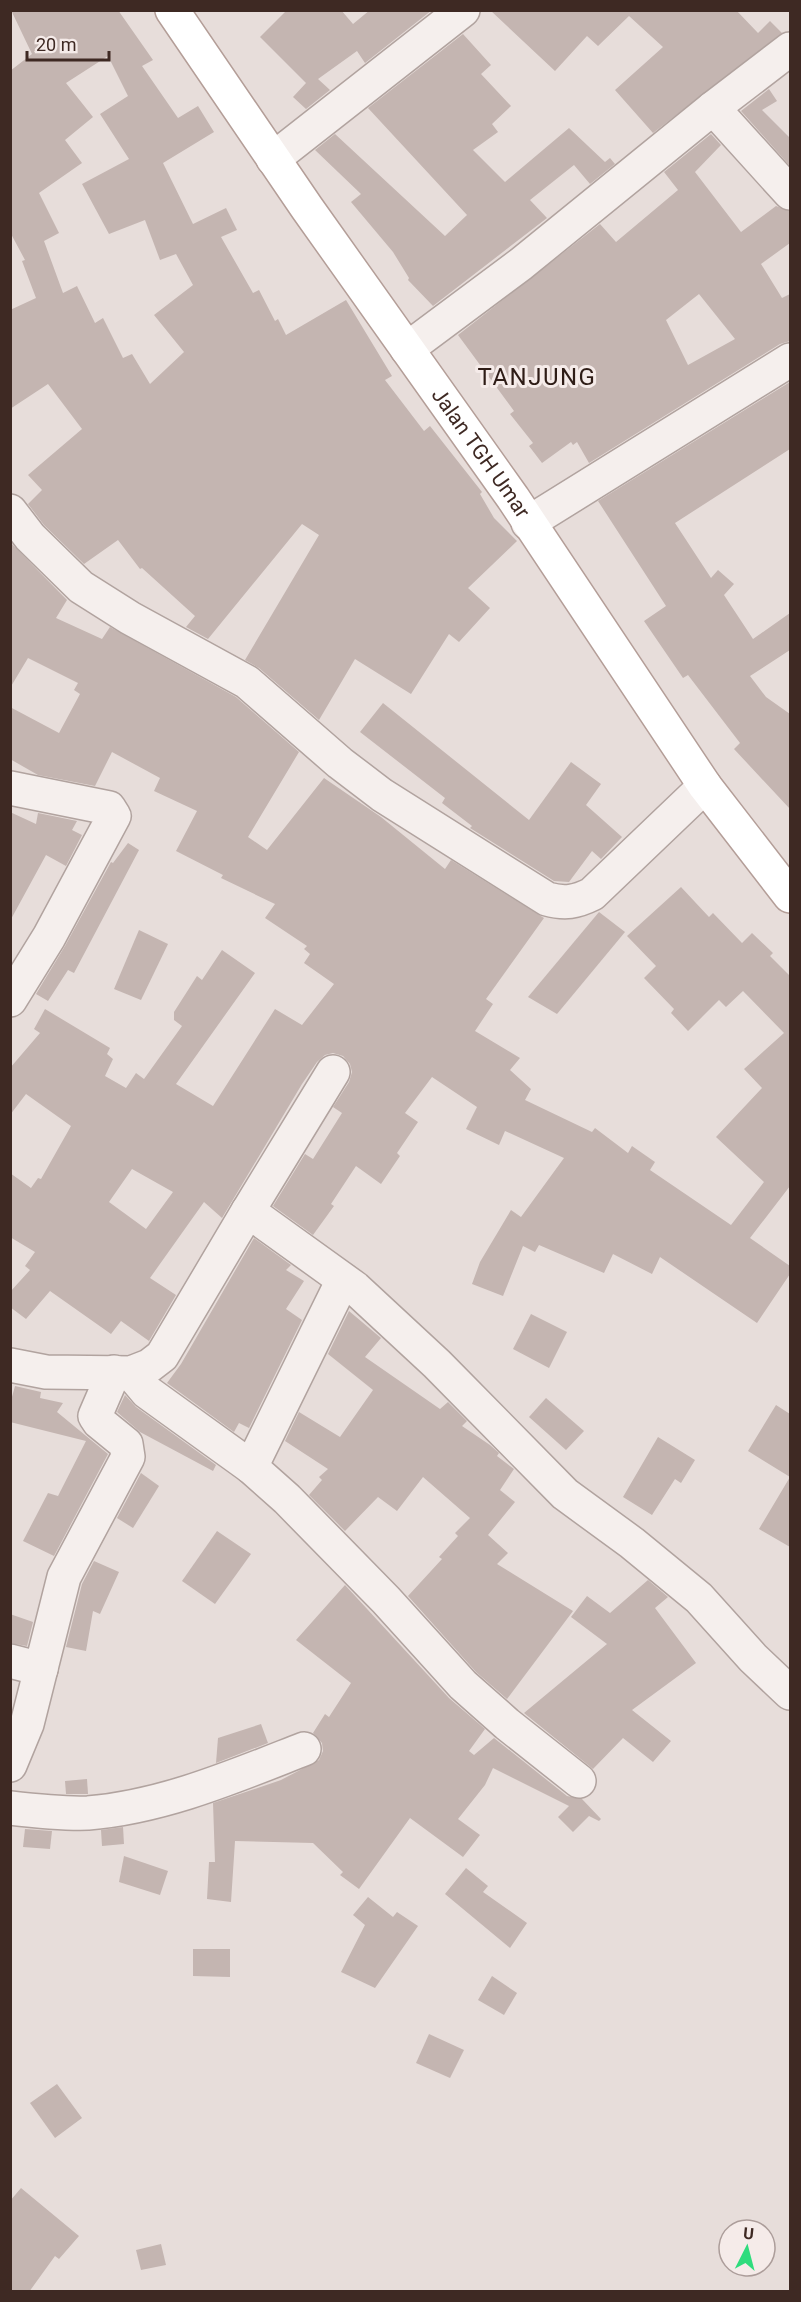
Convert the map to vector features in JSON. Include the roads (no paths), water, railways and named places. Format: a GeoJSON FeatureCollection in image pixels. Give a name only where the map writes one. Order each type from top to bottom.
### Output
{"type":"FeatureCollection","features":[{"type":"Feature","properties":{"kind":"main road","name":"Jalan TGH Umar"},"geometry":{"type":"LineString","coordinates":[[172,10],[273,159],[513,498],[705,786],[790,896]]}},
{"type":"Feature","properties":{"kind":"street"},"geometry":{"type":"LineString","coordinates":[[273,159],[463,10]]}},
{"type":"Feature","properties":{"kind":"street"},"geometry":{"type":"LineString","coordinates":[[407,349],[521,264],[712,108],[790,50]]}},
{"type":"Feature","properties":{"kind":"street"},"geometry":{"type":"LineString","coordinates":[[712,108],[790,193]]}},
{"type":"Feature","properties":{"kind":"street"},"geometry":{"type":"LineString","coordinates":[[528,523],[790,360]]}},
{"type":"Feature","properties":{"kind":"street"},"geometry":{"type":"LineString","coordinates":[[10,511],[36,544],[81,588],[130,618],[247,682],[340,763],[382,795],[548,899],[563,903],[578,901],[592,894],[705,786]]}},
{"type":"Feature","properties":{"kind":"street"},"geometry":{"type":"LineString","coordinates":[[10,788],[109,808],[114,816],[49,937],[10,1000]]}},
{"type":"Feature","properties":{"kind":"street"},"geometry":{"type":"LineString","coordinates":[[10,1365],[46,1372],[122,1373],[149,1366],[162,1356],[333,1072]]}},
{"type":"Feature","properties":{"kind":"street"},"geometry":{"type":"LineString","coordinates":[[248,1211],[343,1280],[437,1364],[565,1494],[632,1543],[699,1598],[753,1658],[790,1692]]}},
{"type":"Feature","properties":{"kind":"street"},"geometry":{"type":"LineString","coordinates":[[251,1467],[343,1280]]}},
{"type":"Feature","properties":{"kind":"street"},"geometry":{"type":"LineString","coordinates":[[122,1373],[251,1467],[287,1499],[386,1600],[463,1685],[507,1724],[579,1781]]}},
{"type":"Feature","properties":{"kind":"street"},"geometry":{"type":"LineString","coordinates":[[10,1765],[27,1724],[26,1665],[64,1577],[128,1457],[126,1444],[95,1416],[122,1373]]}},
{"type":"Feature","properties":{"kind":"street"},"geometry":{"type":"LineString","coordinates":[[10,1808],[61,1813],[130,1807],[183,1794],[304,1749]]}},
{"type":"Feature","properties":{"kind":"district","name":"TANJUNG"},"geometry":{"type":"Point","coordinates":[537,377]}}]}
